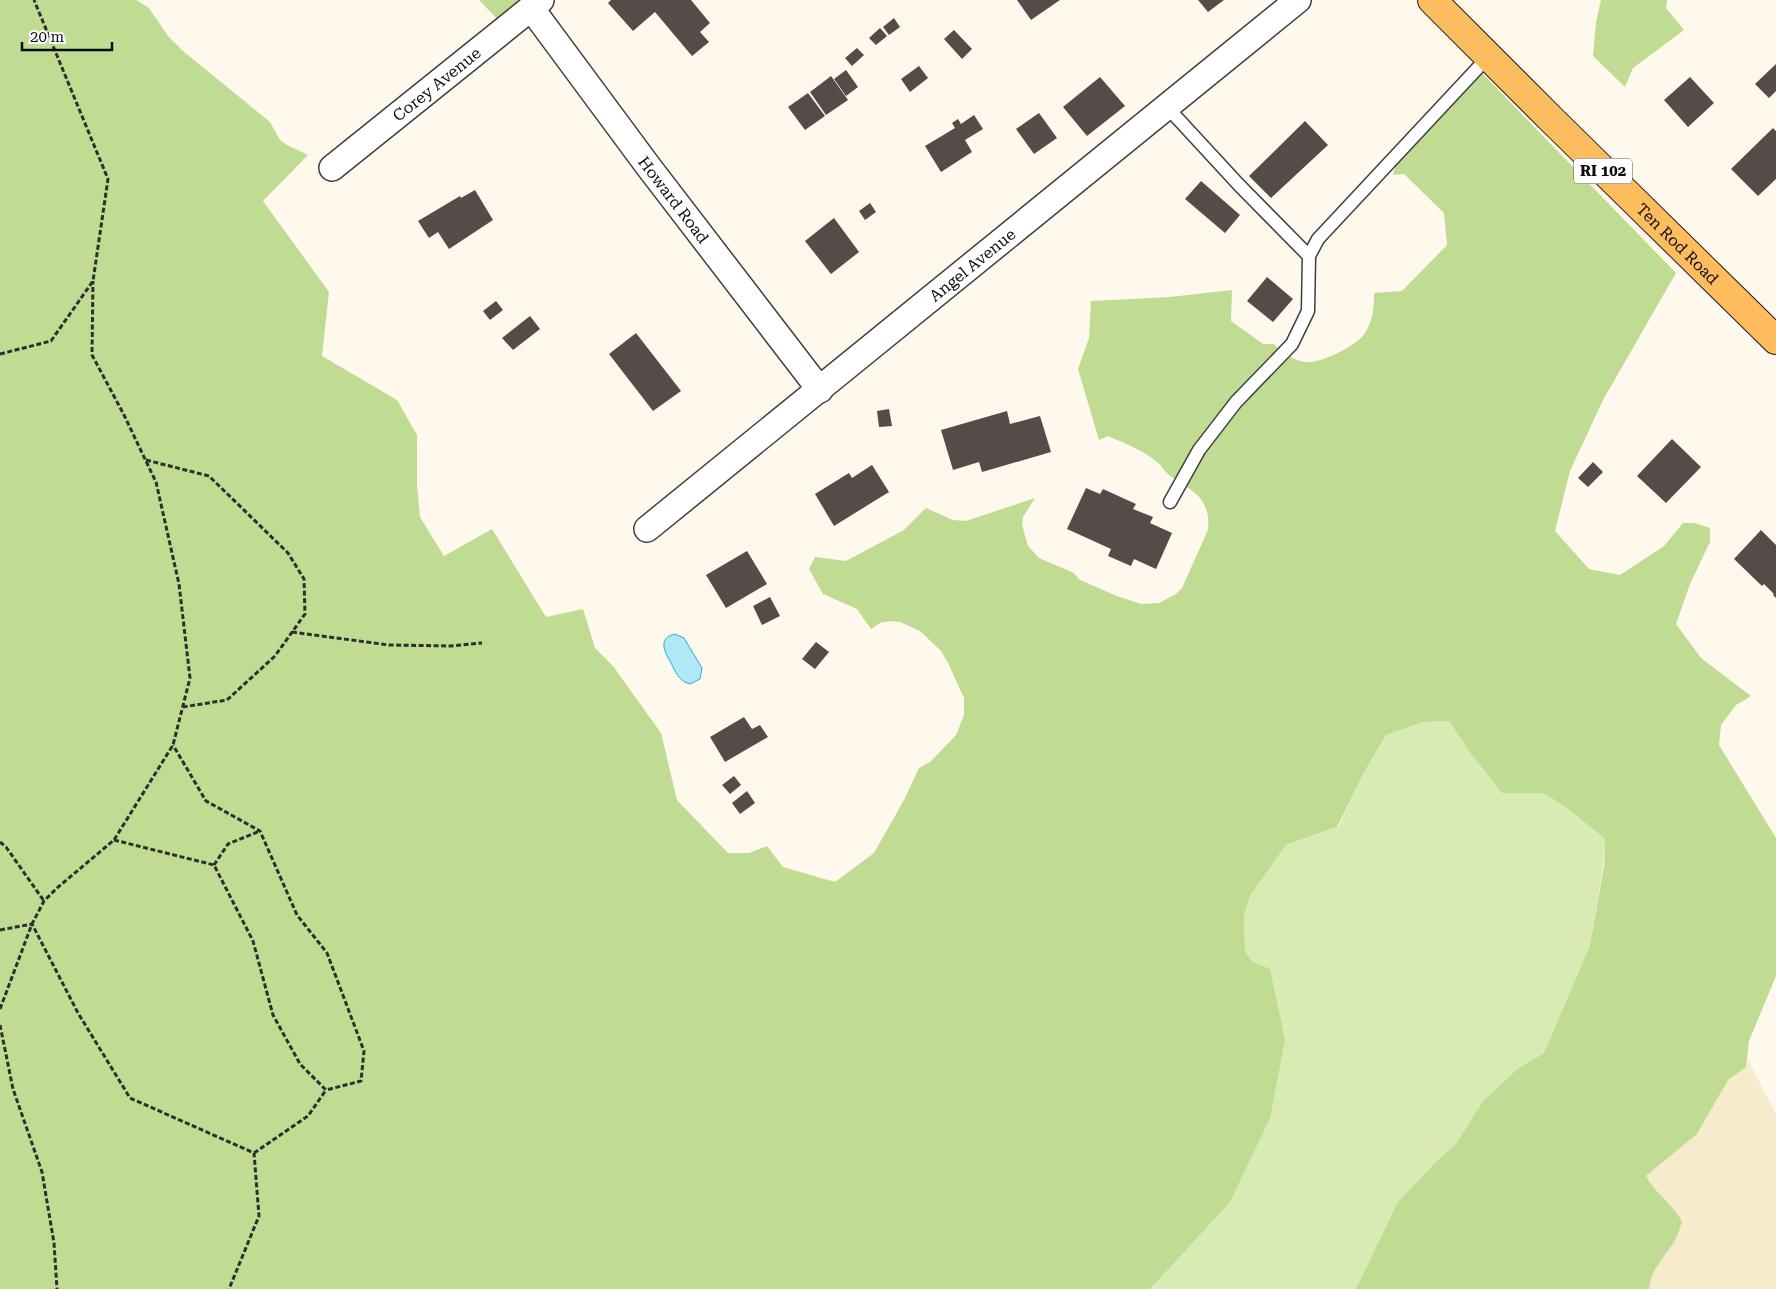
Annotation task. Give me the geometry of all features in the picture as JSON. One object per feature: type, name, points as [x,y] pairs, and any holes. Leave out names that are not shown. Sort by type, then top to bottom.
[{"type":"main road","name":"Ten Rod Road","points":[[1432,0],[1776,340]]},
{"type":"street","name":"Angel Avenue","points":[[647,529],[1298,0]]},
{"type":"street","name":"Corey Avenue","points":[[332,168],[536,4]]},
{"type":"street","name":"Howard Road","points":[[536,4],[648,166],[820,390]]},
{"type":"lane","points":[[1170,502],[1199,450],[1236,402],[1292,344],[1308,311],[1309,256],[1318,239],[1488,57]]},
{"type":"lane","points":[[1167,106],[1239,185],[1309,256]]},
{"type":"path","points":[[0,1009],[32,924],[44,902],[56,888],[114,840],[173,745],[190,678],[179,584],[156,482],[123,413],[92,355],[94,281],[108,178],[34,0]]},
{"type":"path","points":[[0,354],[51,341],[94,281]]},
{"type":"path","points":[[146,460],[209,476],[288,553],[304,579],[305,614],[275,656],[227,700],[183,707]]},
{"type":"path","points":[[292,632],[389,645],[451,646],[482,643]]},
{"type":"path","points":[[173,745],[206,801],[260,831],[297,915],[327,953],[364,1051],[361,1081],[326,1090],[308,1116],[254,1152]]},
{"type":"path","points":[[214,865],[228,844],[260,831]]},
{"type":"path","points":[[114,840],[214,865],[253,941],[273,1015],[300,1064],[326,1090]]},
{"type":"path","points":[[0,842],[6,847],[44,902]]},
{"type":"path","points":[[32,924],[78,1013],[130,1098],[254,1152]]},
{"type":"path","points":[[0,930],[32,924]]},
{"type":"path","points":[[0,1025],[13,1089],[42,1172],[54,1243],[57,1289]]},
{"type":"path","points":[[229,1289],[259,1216],[254,1152]]},
{"type":"shaded area","points":[[1747,1058],[1776,1114],[1776,1289],[1649,1289],[1649,1283],[1657,1266],[1674,1241],[1679,1214],[1650,1185],[1646,1176],[1697,1134],[1728,1079],[1746,1067]]},
{"type":"green space","points":[[0,0],[136,0],[149,8],[168,36],[183,51],[270,122],[280,140],[308,155],[263,201],[329,292],[322,356],[397,400],[417,435],[417,485],[420,517],[444,556],[492,529],[546,617],[583,609],[595,648],[613,666],[661,733],[677,800],[728,853],[749,853],[767,846],[783,867],[835,882],[874,853],[904,800],[919,768],[930,762],[956,735],[964,715],[964,698],[941,651],[920,631],[900,622],[891,621],[880,623],[871,629],[857,609],[823,594],[809,569],[815,557],[846,561],[904,530],[926,508],[953,520],[966,521],[1035,498],[1023,517],[1022,525],[1028,546],[1039,558],[1074,573],[1080,580],[1141,604],[1159,603],[1176,594],[1182,588],[1208,530],[1206,509],[1203,502],[1192,490],[1169,475],[1151,457],[1108,436],[1099,440],[1078,369],[1089,338],[1091,301],[1170,297],[1232,290],[1231,321],[1263,344],[1274,344],[1290,357],[1306,362],[1324,359],[1340,352],[1361,338],[1368,328],[1373,314],[1374,293],[1402,291],[1447,245],[1444,213],[1404,174],[1393,175],[1400,149],[1477,68],[1676,273],[1603,400],[1570,471],[1555,531],[1589,569],[1620,575],[1664,546],[1683,523],[1695,523],[1710,528],[1710,542],[1690,584],[1676,624],[1701,658],[1751,696],[1736,705],[1721,725],[1719,745],[1776,838],[1776,976],[1749,1041],[1746,1067],[1728,1080],[1697,1134],[1646,1176],[1682,1222],[1675,1240],[1652,1276],[1649,1289],[1356,1289],[1398,1202],[1456,1144],[1483,1101],[1517,1069],[1544,1053],[1590,945],[1604,866],[1604,838],[1564,806],[1543,793],[1502,793],[1471,754],[1449,721],[1423,722],[1386,735],[1366,769],[1337,827],[1286,845],[1250,896],[1244,916],[1245,952],[1253,962],[1270,969],[1285,1040],[1270,1118],[1230,1202],[1150,1289],[0,1289]]},
{"type":"green space","points":[[479,0],[537,0],[503,25]]},
{"type":"green space","points":[[1601,0],[1667,0],[1666,8],[1684,30],[1633,68],[1625,87],[1593,56],[1596,22]]},
{"type":"green space","points":[[1449,721],[1471,754],[1502,793],[1543,793],[1564,806],[1604,838],[1605,848],[1602,874],[1590,945],[1544,1053],[1517,1069],[1483,1101],[1456,1145],[1440,1158],[1356,1289],[1150,1289],[1169,1267],[1253,962],[1245,952],[1244,916],[1250,896],[1286,845],[1338,827],[1366,769],[1386,735],[1423,722]]},
{"type":"water","points":[[675,634],[684,638],[702,668],[700,679],[690,684],[678,676],[664,649],[666,638]]},
{"type":"building","points":[[611,0],[691,0],[710,23],[700,32],[709,42],[692,56],[655,12],[633,31],[608,3]]},
{"type":"building","points":[[1017,0],[1060,0],[1031,20]]},
{"type":"building","points":[[1198,0],[1224,0],[1208,12]]},
{"type":"building","points":[[894,18],[900,27],[889,35],[883,27]]},
{"type":"building","points":[[880,28],[887,36],[876,45],[869,38]]},
{"type":"building","points":[[954,30],[972,49],[962,59],[944,39]]},
{"type":"building","points":[[857,48],[864,55],[852,66],[845,58]]},
{"type":"building","points":[[1776,64],[1776,91],[1769,98],[1755,84]]},
{"type":"building","points":[[919,66],[928,78],[910,92],[901,79]]},
{"type":"building","points":[[846,70],[858,87],[846,96],[834,79]]},
{"type":"building","points":[[831,76],[848,100],[826,115],[810,92]]},
{"type":"building","points":[[1100,77],[1125,106],[1087,136],[1063,107]]},
{"type":"building","points":[[1690,77],[1714,103],[1688,127],[1664,100]]},
{"type":"building","points":[[808,93],[825,116],[805,130],[788,107]]},
{"type":"building","points":[[1039,113],[1057,138],[1034,154],[1016,129]]},
{"type":"building","points":[[974,115],[983,129],[965,140],[972,152],[941,172],[925,146],[955,128],[952,123],[958,119],[961,124]]},
{"type":"building","points":[[1305,121],[1328,145],[1271,198],[1249,176]]},
{"type":"building","points":[[1773,128],[1776,131],[1776,179],[1758,196],[1731,169]]},
{"type":"building","points":[[1201,181],[1240,215],[1225,233],[1185,199]]},
{"type":"building","points":[[475,190],[493,220],[449,249],[438,232],[429,238],[418,221],[460,196],[461,198]]},
{"type":"building","points":[[870,203],[876,212],[865,220],[859,211]]},
{"type":"building","points":[[834,218],[859,252],[831,274],[805,241]]},
{"type":"building","points":[[1267,277],[1293,299],[1273,322],[1247,301]]},
{"type":"building","points":[[496,301],[503,310],[490,320],[483,311]]},
{"type":"building","points":[[530,316],[540,329],[513,350],[502,338]]},
{"type":"building","points":[[636,333],[681,391],[653,411],[609,354]]},
{"type":"building","points":[[889,409],[892,426],[879,427],[877,411]]},
{"type":"building","points":[[1007,411],[1010,424],[1040,416],[1051,452],[982,472],[979,462],[953,470],[941,430]]},
{"type":"building","points":[[1672,439],[1701,467],[1666,503],[1637,476]]},
{"type":"building","points":[[1593,462],[1603,472],[1588,487],[1578,478]]},
{"type":"building","points":[[872,465],[889,492],[834,526],[815,494],[849,473],[852,478]]},
{"type":"building","points":[[1086,488],[1100,494],[1103,489],[1136,504],[1133,509],[1153,517],[1150,523],[1172,533],[1156,569],[1134,559],[1131,566],[1108,556],[1111,549],[1067,529]]},
{"type":"building","points":[[1761,530],[1776,545],[1776,598],[1764,584],[1762,586],[1734,559]]},
{"type":"building","points":[[747,551],[767,584],[726,608],[706,575]]},
{"type":"building","points":[[770,597],[780,616],[762,625],[753,606]]},
{"type":"building","points":[[816,642],[829,652],[815,669],[802,659]]},
{"type":"building","points":[[744,717],[752,729],[760,725],[768,737],[725,762],[710,737]]},
{"type":"building","points":[[734,776],[741,785],[730,794],[722,785]]},
{"type":"building","points":[[747,791],[755,803],[740,814],[732,803]]}]
